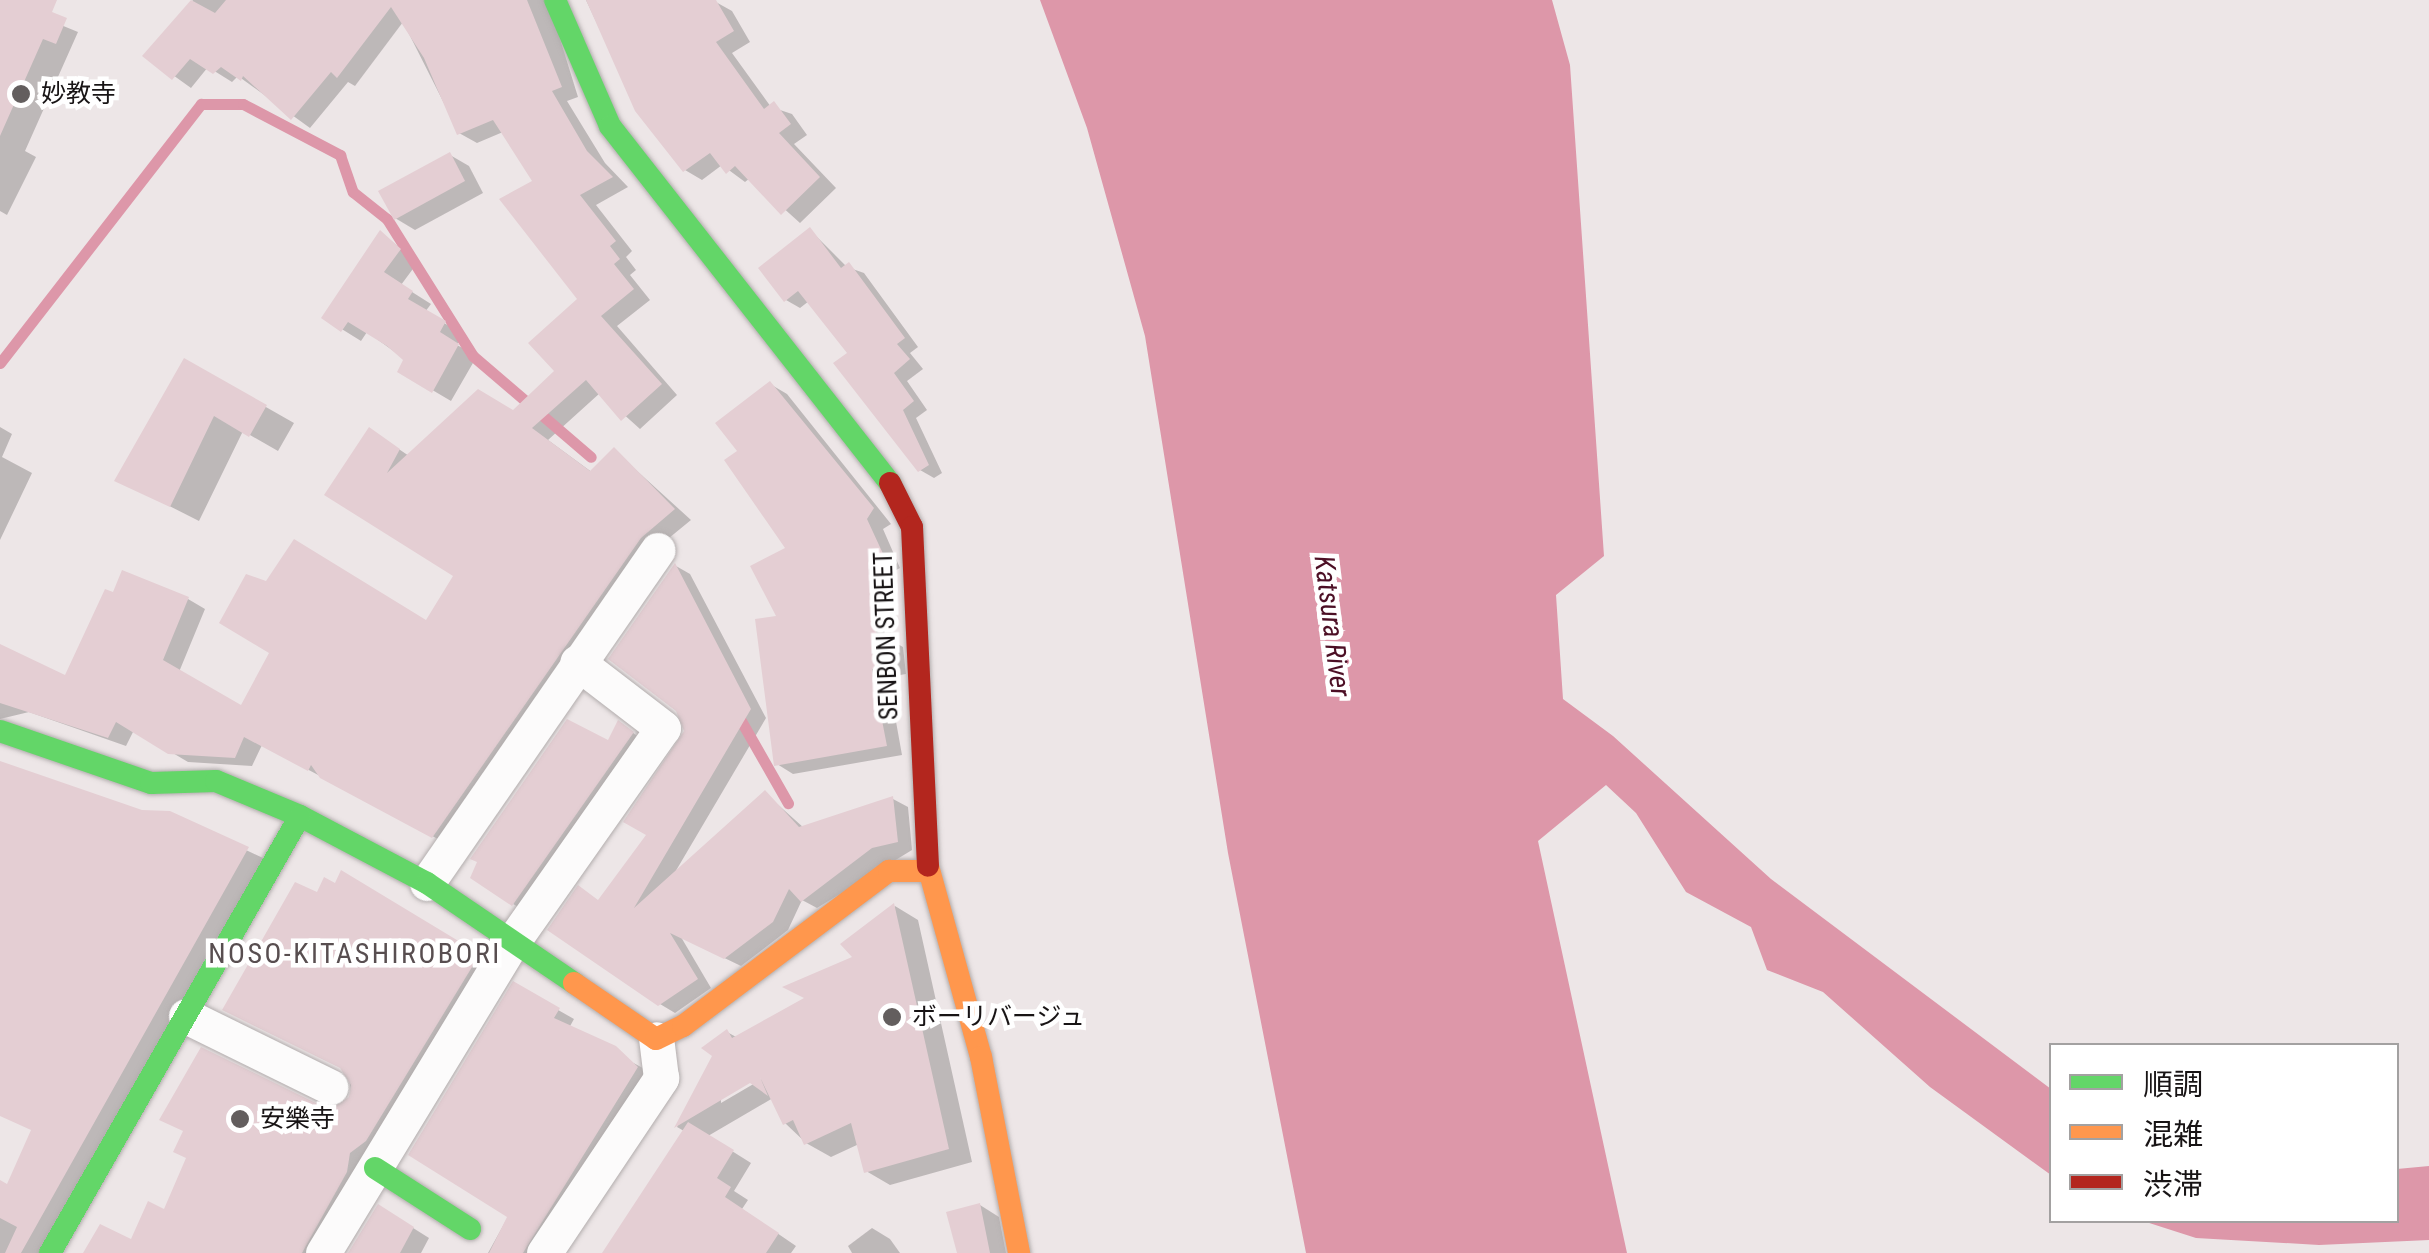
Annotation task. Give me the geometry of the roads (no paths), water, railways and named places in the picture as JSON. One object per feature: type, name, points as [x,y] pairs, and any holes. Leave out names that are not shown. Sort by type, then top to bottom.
[{"type":"street","name":"SENBON STREET","points":[[556,0],[610,126],[640,170],[899,494],[912,528],[928,872],[981,1057],[1019,1253]]},
{"type":"street","points":[[426,883],[658,550]]},
{"type":"street","points":[[322,1253],[511,944],[663,728],[577,662]]},
{"type":"street","points":[[0,731],[135,780],[216,781],[300,816],[426,883],[656,1039],[662,1078],[544,1253]]},
{"type":"street","points":[[50,1253],[300,816]]},
{"type":"street","points":[[656,1039],[683,1026],[889,871],[928,872]]},
{"type":"street","points":[[186,1016],[330,1087]]},
{"type":"street","points":[[374,1168],[470,1228]]},
{"type":"water","name":"Katsura River","points":[[1040,0],[1552,0],[1570,65],[1604,556],[1556,595],[1563,699],[1613,736],[1771,879],[2049,1088],[2049,1174],[1930,1087],[1823,992],[1767,970],[1751,927],[1686,892],[1636,813],[1606,785],[1538,841],[1627,1253],[1306,1253],[1228,853],[1145,336],[1087,128]]},
{"type":"water","points":[[2429,1166],[2429,1240],[2319,1245],[2196,1238],[2149,1223],[2399,1223],[2399,1169]]},
{"type":"waterway","points":[[0,363],[201,104],[243,104],[340,155],[353,192],[387,219],[473,356],[591,457]]},
{"type":"waterway","points":[[736,712],[788,803]]},
{"type":"place","name":"妙教寺","points":[[21,94]]},
{"type":"place","name":"ボーリバージュ","points":[[892,1017]]},
{"type":"place","name":"安樂寺","points":[[240,1119]]},
{"type":"district","name":"NOSO-KITASHIROBORI","points":[[355,954]]}]
